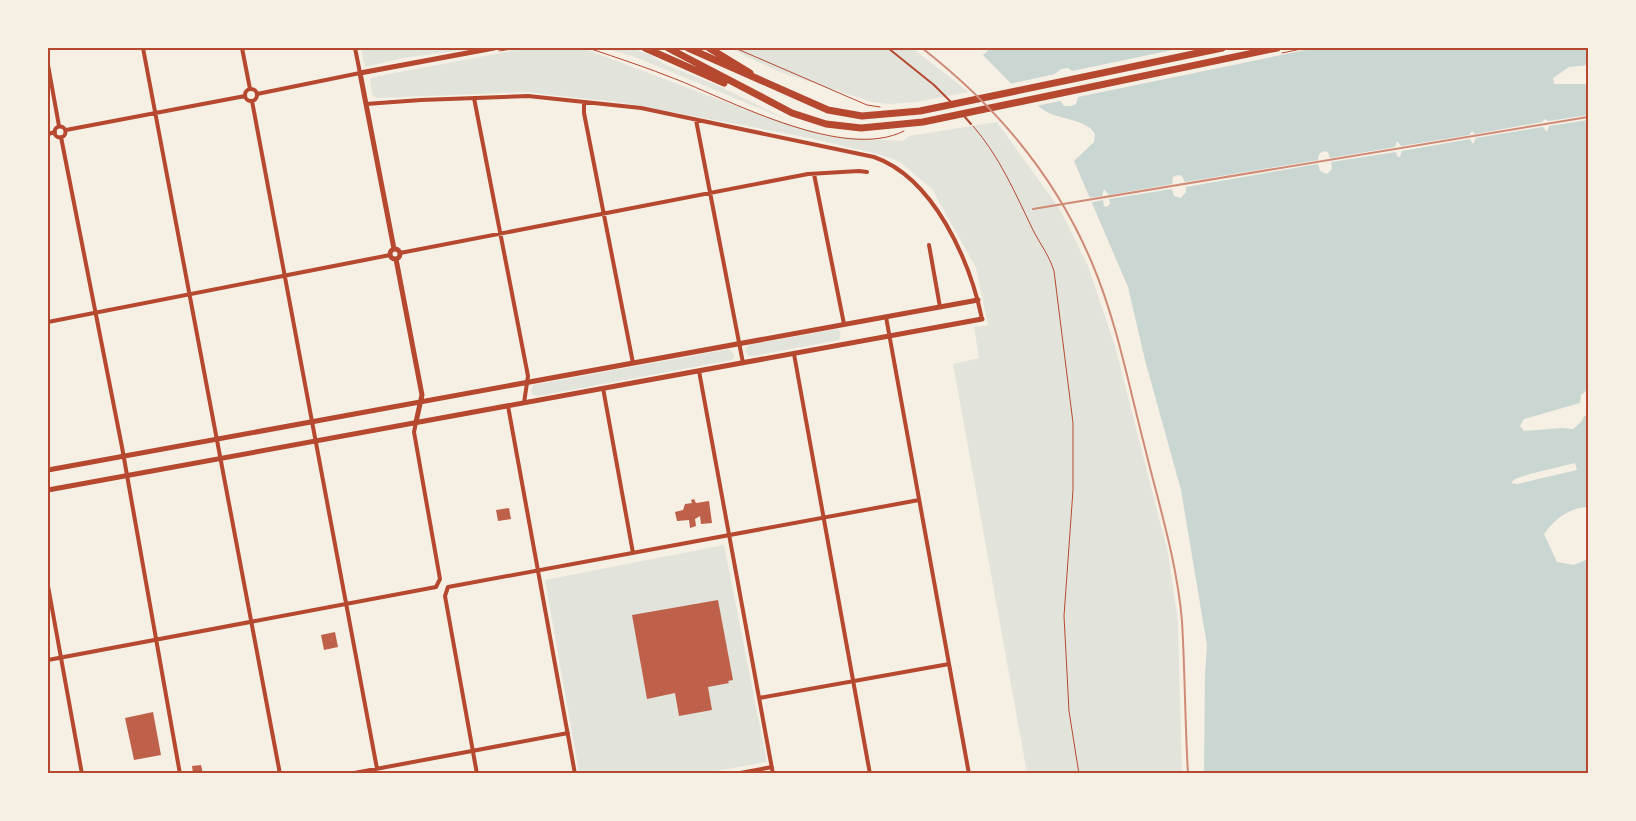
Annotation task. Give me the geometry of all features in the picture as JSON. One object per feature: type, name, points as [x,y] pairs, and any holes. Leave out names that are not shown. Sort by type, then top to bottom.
[{"type":"highway","points":[[645,48],[810,119],[835,125],[861,128],[906,127],[1277,48]]},
{"type":"highway","points":[[668,48],[770,103]]},
{"type":"highway","points":[[688,48],[776,89],[828,110],[862,116],[904,114],[1222,48]]},
{"type":"highway","points":[[709,48],[776,89]]},
{"type":"street","points":[[143,48],[222,458],[280,774]]},
{"type":"street","points":[[242,48],[250,89],[257,94]]},
{"type":"street","points":[[48,322],[390,255],[394,249],[355,48]]},
{"type":"street","points":[[252,101],[257,94],[360,73],[492,50]]},
{"type":"street","points":[[48,64],[59,126],[55,132],[48,134]]},
{"type":"street","points":[[245,96],[246,92],[250,89]]},
{"type":"street","points":[[59,126],[66,130],[245,96],[252,101],[314,422],[377,771]]},
{"type":"street","points":[[48,490],[982,319],[978,300],[958,247],[937,211],[913,181],[896,166],[874,157],[641,108],[528,96],[366,104]]},
{"type":"street","points":[[474,98],[528,374],[524,403]]},
{"type":"street","points":[[584,102],[633,363]]},
{"type":"street","points":[[696,120],[743,363]]},
{"type":"street","points":[[62,137],[66,134],[66,130]]},
{"type":"street","points":[[55,132],[62,137],[124,456],[180,774]]},
{"type":"street","points":[[394,249],[400,253],[814,174],[867,172]]},
{"type":"street","points":[[814,174],[844,324]]},
{"type":"street","points":[[929,245],[940,307]]},
{"type":"street","points":[[48,660],[347,606],[432,589],[439,584],[439,571],[414,432],[422,396],[396,259],[400,253]]},
{"type":"street","points":[[390,255],[396,259]]},
{"type":"street","points":[[48,470],[978,300]]},
{"type":"street","points":[[886,317],[969,774]]},
{"type":"street","points":[[794,354],[870,774]]},
{"type":"street","points":[[699,371],[773,774]]},
{"type":"street","points":[[603,388],[633,553]]},
{"type":"street","points":[[508,406],[575,774]]},
{"type":"street","points":[[477,774],[445,596],[446,588],[919,500]]},
{"type":"street","points":[[48,586],[82,774]]},
{"type":"street","points":[[759,698],[950,664]]},
{"type":"street","points":[[349,774],[377,771],[568,733]]},
{"type":"street","points":[[736,774],[772,767]]},
{"type":"lane","points":[[888,48],[934,85],[971,124]]},
{"type":"path","points":[[492,50],[518,48]]},
{"type":"path","points":[[588,48],[659,73],[802,130],[833,136],[866,139],[889,138],[898,134],[906,127]]},
{"type":"path","points":[[735,48],[867,104],[881,107]]},
{"type":"path","points":[[971,124],[1001,163],[1034,232],[1050,258],[1054,271],[1073,423],[1074,490],[1064,616],[1069,711],[1079,774]]},
{"type":"shaded area","points":[[361,48],[479,48],[403,58],[365,67]]},
{"type":"shaded area","points":[[527,48],[582,48],[747,110],[826,136],[903,141],[909,136],[997,122],[1061,211],[1088,266],[1115,346],[1168,553],[1178,622],[1182,773],[1027,773],[953,364],[979,358],[974,327],[988,325],[976,268],[932,189],[900,162],[881,155],[810,138],[624,103],[526,92],[376,98],[372,94],[370,79],[373,77]]},
{"type":"shaded area","points":[[604,48],[631,48],[650,55],[664,64],[721,87],[790,121],[635,57]]},
{"type":"shaded area","points":[[729,48],[912,48],[969,92],[916,102],[890,104],[872,102],[777,71]]},
{"type":"shaded area","points":[[991,48],[1588,48],[1588,65],[1569,67],[1553,78],[1554,84],[1588,84],[1588,389],[1581,395],[1580,403],[1562,416],[1557,423],[1572,425],[1583,414],[1588,418],[1588,458],[1586,462],[1588,465],[1588,507],[1563,515],[1544,534],[1557,562],[1574,565],[1588,559],[1588,773],[1204,773],[1207,645],[1181,490],[1145,360],[1128,287],[1074,161],[1094,142],[1095,134],[1086,126],[1047,112],[1030,100],[983,55]]},
{"type":"shaded area","points":[[837,329],[841,332],[839,340],[753,356],[749,356],[745,351],[748,345]]},
{"type":"shaded area","points":[[729,349],[735,355],[732,360],[538,396],[533,395],[531,391],[533,385]]},
{"type":"shaded area","points":[[724,545],[767,762],[705,773],[579,773],[545,580]]},
{"type":"pier","points":[[1182,48],[1315,48],[1078,97],[1076,104],[1071,106],[1064,106],[1060,101],[1036,106],[1009,84],[1055,74],[1061,69],[1068,68],[1072,71]]},
{"type":"pier","points":[[1588,115],[1588,120],[1549,126],[1547,132],[1543,127],[1476,138],[1473,144],[1470,139],[1402,151],[1400,157],[1397,156],[1396,152],[1331,162],[1332,169],[1327,174],[1320,171],[1318,164],[1186,187],[1186,192],[1181,198],[1174,196],[1172,189],[1109,199],[1110,204],[1107,207],[1104,206],[1103,200],[1089,203],[1087,198],[1102,196],[1104,189],[1109,195],[1172,184],[1173,177],[1178,175],[1182,176],[1185,182],[1318,160],[1319,154],[1324,151],[1328,152],[1330,158],[1395,147],[1397,141],[1401,146],[1469,135],[1472,131],[1475,134],[1542,122],[1545,119],[1548,121]]},
{"type":"pier","points":[[1580,403],[1583,404],[1581,409],[1559,420],[1573,423],[1582,413],[1586,413],[1581,422],[1573,429],[1524,431],[1520,426],[1524,419]]},
{"type":"pier","points":[[1575,463],[1577,470],[1517,484],[1511,483],[1515,479],[1530,474]]},
{"type":"building","points":[[694,499],[696,503],[709,501],[712,523],[701,524],[700,516],[695,519],[696,526],[690,528],[689,520],[677,521],[675,512],[683,510],[685,504],[692,503],[691,500]]},
{"type":"building","points":[[509,508],[511,519],[498,521],[496,510]]},
{"type":"building","points":[[718,600],[733,680],[728,681],[729,683],[708,687],[712,710],[679,716],[675,693],[647,699],[632,615]]},
{"type":"building","points":[[335,632],[338,647],[324,650],[321,635]]},
{"type":"building","points":[[153,712],[161,755],[134,760],[125,718]]},
{"type":"building","points":[[201,765],[203,774],[193,774],[192,766]]},
{"type":"railway","points":[[922,48],[949,70],[998,118],[1042,172],[1061,201],[1077,231],[1101,285],[1122,355],[1167,534],[1180,599],[1188,774]]},
{"type":"railway","points":[[1033,209],[1588,117]]}]
